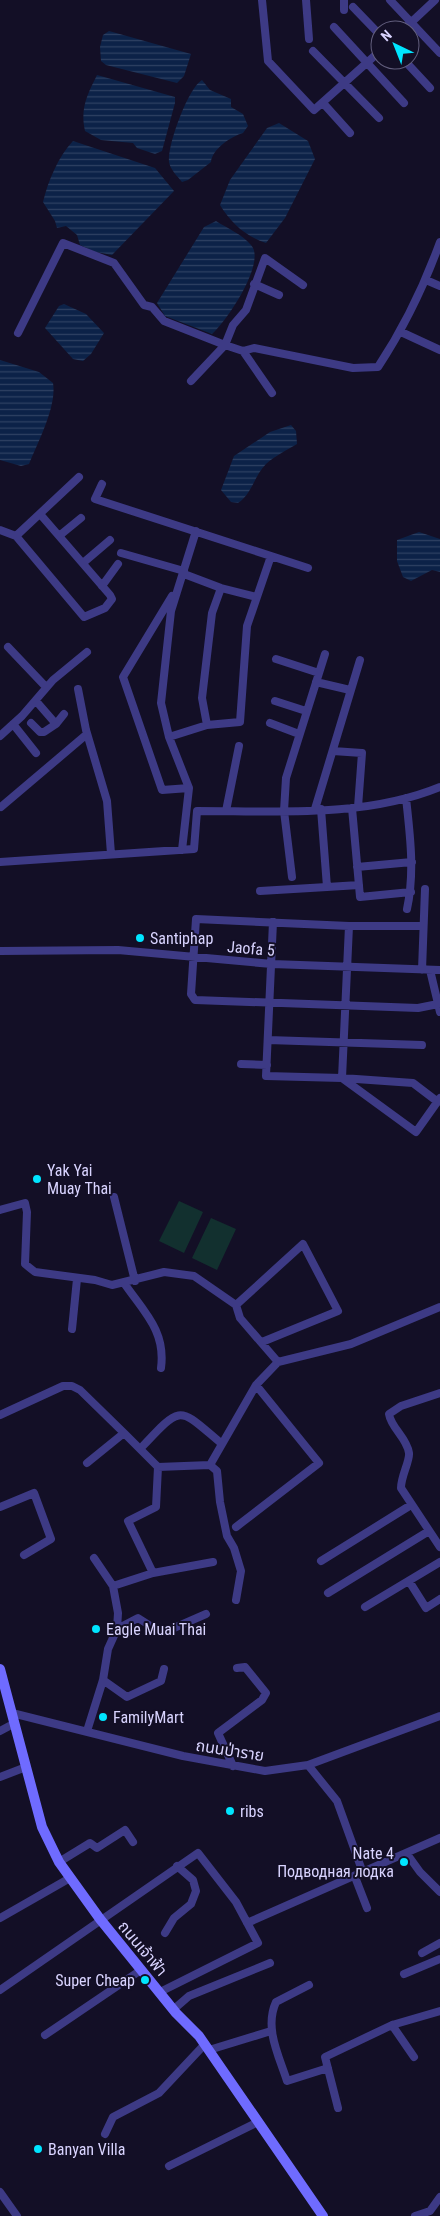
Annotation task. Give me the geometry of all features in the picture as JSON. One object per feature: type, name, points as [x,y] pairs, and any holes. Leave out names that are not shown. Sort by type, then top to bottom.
[{"type":"main road","name":"ถนนเจ้าฟ้า","points":[[0,1669],[42,1827],[59,1862],[100,1919],[207,2047],[323,2216]]},
{"type":"street","points":[[262,0],[268,61],[314,110],[370,60]]},
{"type":"street","points":[[306,0],[310,39]]},
{"type":"street","points":[[344,0],[344,10]]},
{"type":"street","points":[[390,0],[408,20]]},
{"type":"street","points":[[414,20],[435,0]]},
{"type":"street","points":[[353,7],[370,25]]},
{"type":"street","points":[[334,27],[404,103]]},
{"type":"street","points":[[420,32],[440,53]]},
{"type":"street","points":[[313,51],[378,118]]},
{"type":"street","points":[[413,70],[430,88]]},
{"type":"street","points":[[323,103],[350,132]]},
{"type":"street","points":[[18,333],[63,243],[114,262],[144,305],[152,307],[164,321],[243,351],[254,348],[353,368],[378,367],[402,332],[426,280],[440,242]]},
{"type":"street","points":[[191,380],[225,345],[233,325],[246,310],[254,284],[266,258],[303,285]]},
{"type":"street","points":[[426,280],[440,286]]},
{"type":"street","points":[[254,284],[279,296]]},
{"type":"street","points":[[402,332],[440,350]]},
{"type":"street","points":[[243,351],[272,393]]},
{"type":"street","points":[[16,536],[79,477]]},
{"type":"street","points":[[102,484],[95,498],[308,568]]},
{"type":"street","points":[[0,530],[16,536],[84,617],[109,605],[112,600],[110,595],[40,514]]},
{"type":"street","points":[[59,536],[82,518]]},
{"type":"street","points":[[182,850],[189,788],[169,737],[161,703],[171,611],[196,531]]},
{"type":"street","points":[[83,563],[110,540]]},
{"type":"street","points":[[122,553],[184,573],[220,588],[256,597]]},
{"type":"street","points":[[169,737],[207,725],[240,722],[247,626],[271,556]]},
{"type":"street","points":[[102,586],[118,564]]},
{"type":"street","points":[[179,586],[123,677],[162,790],[189,788]]},
{"type":"street","points":[[207,725],[202,698],[212,613],[220,588]]},
{"type":"street","points":[[8,647],[46,687]]},
{"type":"street","points":[[0,736],[36,701],[46,687],[87,652]]},
{"type":"street","points":[[292,877],[284,810],[286,778],[325,654]]},
{"type":"street","points":[[276,659],[318,673]]},
{"type":"street","points":[[327,887],[318,809],[360,660]]},
{"type":"street","points":[[316,682],[350,690]]},
{"type":"street","points":[[78,689],[87,734],[107,801],[111,854]]},
{"type":"street","points":[[36,701],[56,724]]},
{"type":"street","points":[[275,701],[306,711]]},
{"type":"street","points":[[32,724],[40,732],[44,732],[56,724],[64,714]]},
{"type":"street","points":[[270,723],[299,734]]},
{"type":"street","points":[[13,724],[36,753]]},
{"type":"street","points":[[1,807],[87,734]]},
{"type":"street","points":[[226,811],[239,746]]},
{"type":"street","points":[[333,751],[362,753],[355,807],[360,896],[411,892]]},
{"type":"street","points":[[0,862],[194,849],[196,810],[284,810],[355,807],[406,798],[440,787]]},
{"type":"street","points":[[406,798],[412,862],[411,892],[407,909]]},
{"type":"street","points":[[357,867],[412,862]]},
{"type":"street","points":[[260,892],[359,885]]},
{"type":"street","points":[[423,926],[349,926],[196,919],[191,994],[195,1000],[439,1008],[426,970],[423,926],[425,889]]},
{"type":"street","points":[[273,922],[266,1076],[342,1078],[413,1083],[439,1100],[416,1132],[342,1078]]},
{"type":"street","points":[[342,1078],[349,926]]},
{"type":"street","name":"Jaofa 5","points":[[0,951],[118,950],[272,964],[440,970]]},
{"type":"street","points":[[268,1040],[422,1045]]},
{"type":"street","points":[[241,1064],[267,1064]]},
{"type":"street","points":[[114,1197],[134,1280]]},
{"type":"street","points":[[0,1210],[25,1203],[27,1212],[25,1264],[35,1272],[96,1280],[112,1285],[164,1272],[194,1276],[236,1305],[240,1318],[278,1362]]},
{"type":"street","points":[[236,1305],[303,1244],[338,1311],[262,1342]]},
{"type":"street","points":[[72,1329],[77,1279]]},
{"type":"street","points":[[124,1283],[158,1332],[162,1343],[161,1368]]},
{"type":"street","points":[[210,1465],[256,1385],[278,1362],[351,1344],[440,1307]]},
{"type":"street","points":[[236,1527],[319,1463],[256,1385]]},
{"type":"street","points":[[0,1415],[62,1386],[72,1386],[80,1390],[141,1448],[158,1467],[156,1507],[128,1521],[153,1573]]},
{"type":"street","points":[[439,1542],[411,1505],[401,1488],[402,1476],[409,1452],[389,1414],[401,1406],[440,1393]]},
{"type":"street","points":[[141,1448],[165,1422],[175,1416],[184,1415],[204,1427],[222,1444]]},
{"type":"street","points":[[87,1463],[124,1433]]},
{"type":"street","points":[[158,1467],[187,1468],[210,1465],[217,1471],[220,1502],[227,1536],[234,1548],[241,1572],[236,1600]]},
{"type":"street","points":[[0,1507],[34,1494],[51,1539],[24,1555]]},
{"type":"street","points":[[321,1561],[411,1505]]},
{"type":"street","points":[[328,1593],[429,1530]]},
{"type":"street","points":[[87,1731],[103,1680],[108,1648],[117,1628],[118,1613],[113,1586],[94,1558]]},
{"type":"street","points":[[113,1586],[153,1573],[213,1562]]},
{"type":"street","points":[[365,1607],[440,1562]]},
{"type":"street","points":[[409,1581],[426,1608],[440,1598]]},
{"type":"street","points":[[117,1628],[138,1618],[155,1630],[167,1631],[206,1614]]},
{"type":"street","points":[[233,1766],[218,1733],[262,1700],[266,1693],[245,1667],[237,1668]]},
{"type":"street","points":[[103,1680],[127,1697],[160,1681],[164,1668]]},
{"type":"street","name":"ถนนป่าราย","points":[[13,1718],[87,1731],[183,1756],[265,1771],[308,1765],[440,1716]]},
{"type":"street","points":[[0,1731],[13,1718]]},
{"type":"street","points":[[308,1765],[337,1801],[364,1873]]},
{"type":"street","points":[[0,1778],[26,1767]]},
{"type":"street","points":[[59,1862],[90,1843],[97,1848],[125,1830],[133,1842]]},
{"type":"street","points":[[248,1923],[440,1838]]},
{"type":"street","points":[[0,1990],[198,1853],[236,1902],[258,1944],[160,1992]]},
{"type":"street","points":[[407,1854],[420,1872],[440,1892]]},
{"type":"street","points":[[165,1933],[174,1918],[190,1904],[196,1891],[193,1880],[177,1866]]},
{"type":"street","points":[[355,1877],[367,1908]]},
{"type":"street","points":[[0,1918],[70,1878]]},
{"type":"street","points":[[422,1953],[440,1943]]},
{"type":"street","points":[[404,1974],[440,1959]]},
{"type":"street","points":[[174,2009],[189,1996],[270,1963]]},
{"type":"street","points":[[45,2034],[141,1970]]},
{"type":"street","points":[[309,1985],[276,2002],[272,2012],[271,2031],[287,2081],[328,2068]]},
{"type":"street","points":[[338,2108],[324,2057],[392,2025],[440,2011]]},
{"type":"street","points":[[392,2025],[414,2057]]},
{"type":"street","points":[[106,2134],[113,2117],[159,2093],[207,2047],[271,2031]]},
{"type":"street","points":[[169,2166],[258,2122]]},
{"type":"street","points":[[0,2192],[17,2216]]},
{"type":"street","points":[[415,2216],[430,2211],[440,2197]]},
{"type":"green space","points":[[179,1201],[203,1212],[184,1253],[159,1241]]},
{"type":"green space","points":[[211,1218],[236,1229],[217,1270],[192,1258]]},
{"type":"water","points":[[109,31],[191,54],[184,76],[177,83],[106,65],[101,61],[100,47],[103,35]]},
{"type":"water","points":[[97,75],[175,97],[162,151],[155,154],[137,148],[133,143],[101,140],[85,131],[83,116],[85,102]]},
{"type":"water","points":[[202,80],[210,90],[231,99],[231,107],[243,114],[248,126],[243,133],[228,140],[219,148],[212,157],[211,162],[188,180],[182,182],[170,165],[169,154],[185,105],[196,85]]},
{"type":"water","points":[[279,123],[308,141],[315,159],[285,218],[266,243],[252,237],[239,228],[220,205],[230,180],[267,128]]},
{"type":"water","points":[[73,141],[155,168],[174,191],[112,255],[96,252],[80,245],[77,235],[66,226],[57,228],[55,221],[43,202],[54,170]]},
{"type":"water","points":[[216,221],[244,238],[251,245],[254,253],[254,264],[235,305],[212,334],[165,316],[157,303],[204,227]]},
{"type":"water","points":[[64,304],[86,314],[104,333],[91,354],[83,361],[73,359],[45,328],[59,306]]},
{"type":"water","points":[[0,360],[39,372],[53,383],[52,402],[46,424],[29,464],[21,466],[0,460]]},
{"type":"water","points":[[291,425],[296,431],[297,444],[266,464],[243,499],[238,503],[231,502],[221,490],[234,456],[270,432]]},
{"type":"water","points":[[419,532],[440,539],[440,572],[432,570],[411,581],[403,577],[397,561],[397,540]]},
{"type":"place","name":"Santiphap","points":[[140,938]]},
{"type":"place","name":"Yak Yai Muay Thai","points":[[37,1179]]},
{"type":"place","name":"Eagle Muai Thai","points":[[96,1629]]},
{"type":"place","name":"FamilyMart","points":[[103,1717]]},
{"type":"place","name":"ribs","points":[[230,1811]]},
{"type":"place","name":"Nate 4 Подводная лодка","points":[[404,1862]]},
{"type":"place","name":"Super Cheap","points":[[145,1980]]},
{"type":"place","name":"Banyan Villa","points":[[38,2149]]}]
